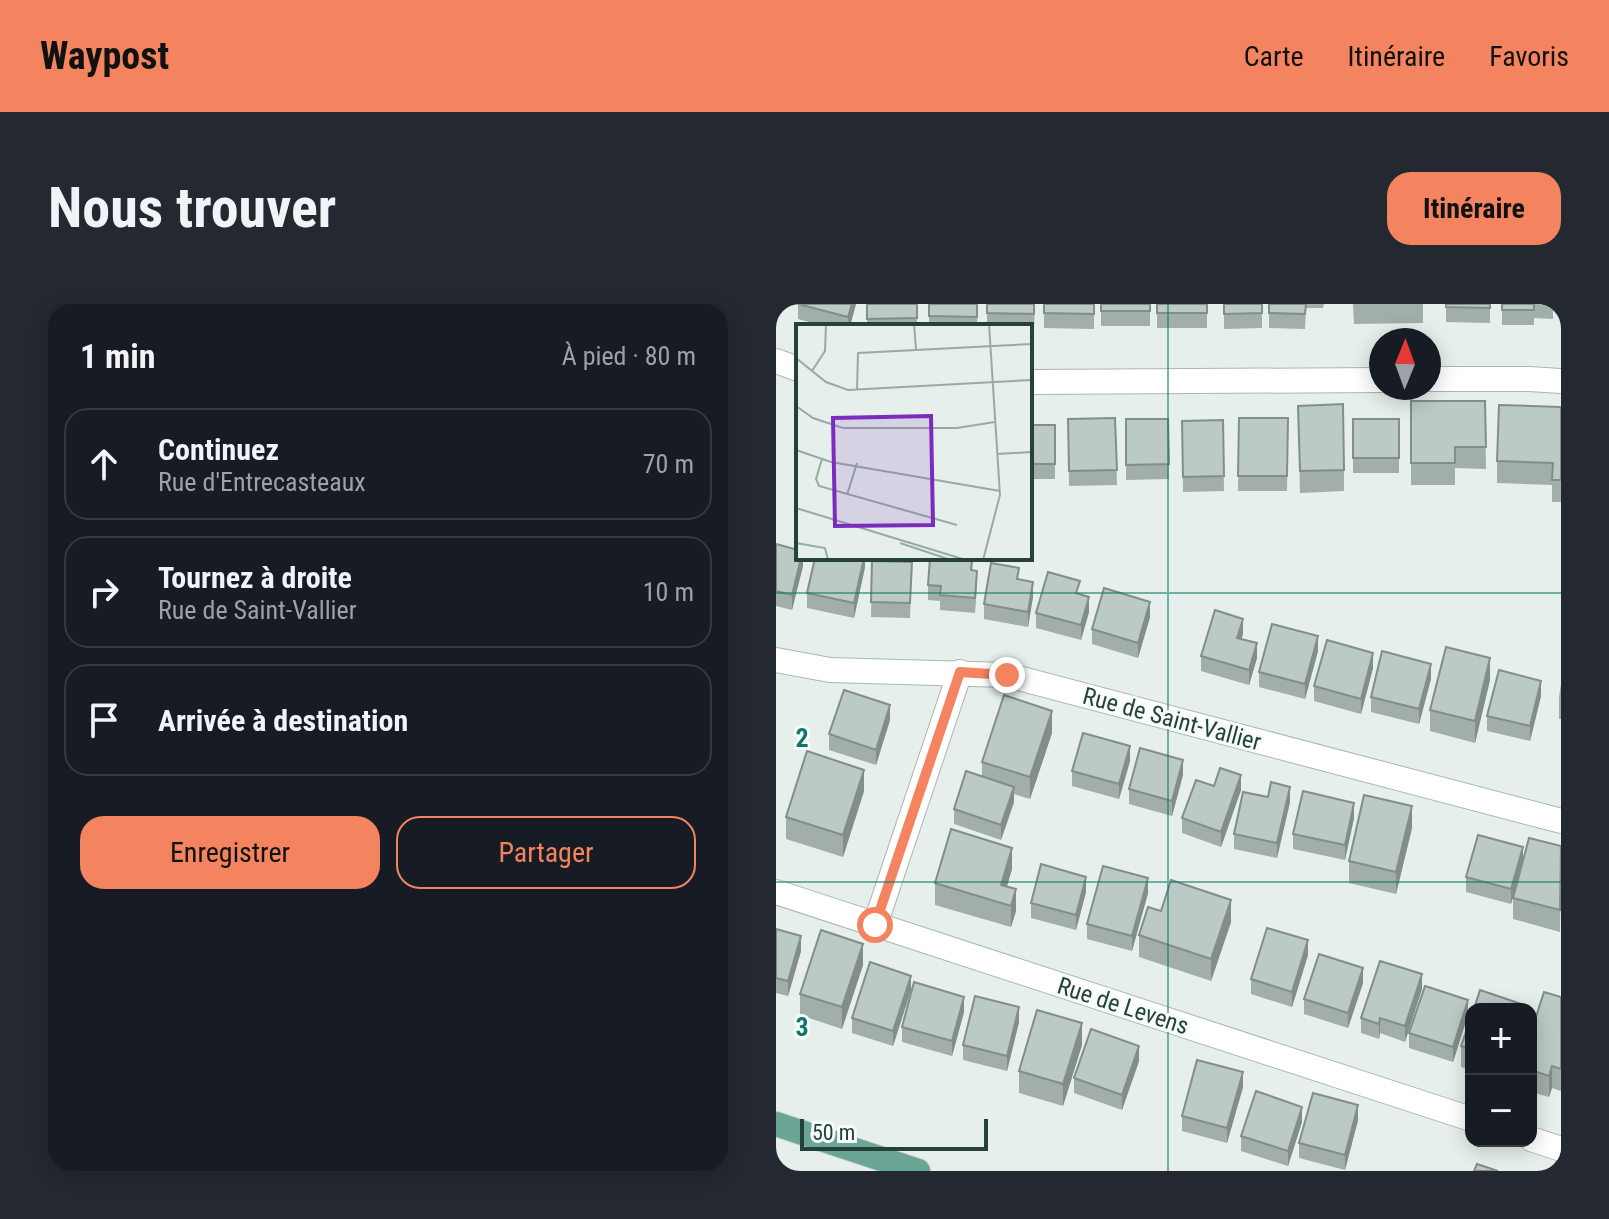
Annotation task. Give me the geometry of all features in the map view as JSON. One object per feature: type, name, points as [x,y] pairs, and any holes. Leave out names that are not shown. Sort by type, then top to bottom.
[{"type":"main road","points":[[776,1124],[918,1171]]},
{"type":"street","points":[[776,361],[796,368]]},
{"type":"street","points":[[1441,379],[1561,381]]},
{"type":"street","points":[[1032,382],[1369,380]]},
{"type":"street","name":"Rue de Saint-Vallier","points":[[776,660],[830,670],[1007,675],[1561,821]]},
{"type":"street","points":[[875,925],[960,672]]},
{"type":"street","name":"Rue de Levens","points":[[776,892],[1465,1117]]},
{"type":"street","points":[[1537,1141],[1561,1149]]},
{"type":"building","points":[[798,304],[852,304],[848,317]]},
{"type":"building","points":[[867,304],[917,304],[917,318],[867,319]]},
{"type":"building","points":[[929,304],[977,304],[977,317],[929,316]]},
{"type":"building","points":[[987,304],[1034,304],[1034,314],[987,313]]},
{"type":"building","points":[[1044,304],[1094,304],[1094,314],[1044,313]]},
{"type":"building","points":[[1101,304],[1150,304],[1150,311],[1101,311]]},
{"type":"building","points":[[1157,304],[1207,304],[1207,313],[1157,313]]},
{"type":"building","points":[[1224,304],[1262,304],[1262,313],[1224,314]]},
{"type":"building","points":[[1269,304],[1306,304],[1305,314],[1269,313]]},
{"type":"building","points":[[1446,304],[1490,304],[1490,308],[1446,307]]},
{"type":"building","points":[[1502,304],[1534,304],[1534,310],[1502,310]]},
{"type":"building","points":[[1411,401],[1485,401],[1486,447],[1455,447],[1455,463],[1411,463]]},
{"type":"building","points":[[1343,404],[1344,470],[1300,471],[1298,406]]},
{"type":"building","points":[[1499,405],[1561,407],[1561,480],[1552,480],[1553,463],[1497,461]]},
{"type":"building","points":[[1115,418],[1117,470],[1069,471],[1068,419]]},
{"type":"building","points":[[1239,418],[1288,418],[1287,476],[1238,476]]},
{"type":"building","points":[[1126,419],[1168,419],[1169,464],[1126,465]]},
{"type":"building","points":[[1353,419],[1399,419],[1399,458],[1353,458]]},
{"type":"building","points":[[1223,420],[1224,476],[1183,477],[1182,421]]},
{"type":"building","points":[[1032,425],[1055,425],[1055,464],[1032,464]]},
{"type":"building","points":[[776,544],[796,549],[796,560],[801,560],[792,595],[776,591]]},
{"type":"building","points":[[815,560],[864,560],[854,603],[807,593]]},
{"type":"building","points":[[930,560],[972,560],[971,570],[977,571],[975,598],[940,595],[941,586],[928,585]]},
{"type":"building","points":[[872,561],[912,562],[910,603],[871,602]]},
{"type":"building","points":[[991,563],[1019,568],[1017,579],[1033,582],[1028,612],[984,604]]},
{"type":"building","points":[[1048,572],[1080,581],[1076,593],[1089,597],[1081,625],[1036,613]]},
{"type":"building","points":[[1104,588],[1150,602],[1138,643],[1092,629]]},
{"type":"building","points":[[1215,610],[1243,619],[1237,638],[1257,643],[1249,670],[1201,656]]},
{"type":"building","points":[[1272,624],[1318,636],[1305,684],[1259,672]]},
{"type":"building","points":[[1327,640],[1373,653],[1361,699],[1314,686]]},
{"type":"building","points":[[1446,647],[1490,658],[1475,721],[1430,710]]},
{"type":"building","points":[[1382,651],[1431,664],[1419,709],[1371,697]]},
{"type":"building","points":[[1499,670],[1541,681],[1530,726],[1487,716]]},
{"type":"building","points":[[844,690],[890,705],[876,750],[829,734]]},
{"type":"building","points":[[1004,695],[1052,711],[1030,777],[982,762]]},
{"type":"building","points":[[1083,733],[1130,746],[1119,784],[1072,771]]},
{"type":"building","points":[[1140,748],[1183,760],[1172,801],[1129,789]]},
{"type":"building","points":[[807,751],[864,770],[843,835],[786,817]]},
{"type":"building","points":[[1220,768],[1241,775],[1221,832],[1182,818],[1196,780],[1214,786]]},
{"type":"building","points":[[966,771],[1014,787],[1001,825],[954,809]]},
{"type":"building","points":[[1271,782],[1290,787],[1277,843],[1234,834],[1243,792],[1268,797]]},
{"type":"building","points":[[1303,791],[1354,803],[1345,845],[1293,834]]},
{"type":"building","points":[[1364,795],[1412,806],[1396,872],[1349,861]]},
{"type":"building","points":[[951,829],[1012,848],[1001,885],[1016,889],[1011,906],[935,883]]},
{"type":"building","points":[[1478,835],[1523,847],[1511,889],[1466,877]]},
{"type":"building","points":[[1529,838],[1561,846],[1560,910],[1513,898]]},
{"type":"building","points":[[1041,864],[1086,877],[1076,915],[1031,903]]},
{"type":"building","points":[[1103,866],[1148,878],[1132,936],[1087,924]]},
{"type":"building","points":[[1171,880],[1231,900],[1211,959],[1139,935],[1148,907],[1161,911]]},
{"type":"building","points":[[1267,928],[1308,940],[1292,992],[1251,979]]},
{"type":"building","points":[[776,929],[801,936],[788,981],[776,978]]},
{"type":"building","points":[[821,930],[863,944],[842,1007],[800,994]]},
{"type":"building","points":[[1319,954],[1363,968],[1348,1013],[1304,999]]},
{"type":"building","points":[[1380,961],[1422,974],[1405,1026],[1380,1018],[1379,1024],[1361,1018]]},
{"type":"building","points":[[870,962],[911,976],[893,1031],[852,1018]]},
{"type":"building","points":[[914,982],[964,997],[952,1041],[902,1027]]},
{"type":"building","points":[[1425,986],[1468,1000],[1453,1047],[1409,1033]]},
{"type":"building","points":[[1480,990],[1518,1003],[1476,1003]]},
{"type":"building","points":[[1544,992],[1561,997],[1561,1069],[1552,1066],[1549,1076],[1537,1072],[1537,1014]]},
{"type":"building","points":[[975,996],[1019,1007],[1007,1056],[963,1045]]},
{"type":"building","points":[[1037,1010],[1082,1023],[1063,1084],[1019,1071]]},
{"type":"building","points":[[1091,1029],[1139,1046],[1122,1095],[1074,1078]]},
{"type":"building","points":[[1197,1060],[1243,1072],[1227,1128],[1182,1116]]},
{"type":"building","points":[[1256,1091],[1302,1107],[1288,1151],[1241,1136]]},
{"type":"building","points":[[1313,1093],[1358,1105],[1345,1155],[1299,1143]]},
{"type":"building","points":[[1477,1164],[1498,1171],[1474,1171]]},
{"type":"route","points":[[875,925],[960,672],[1007,675]]}]
